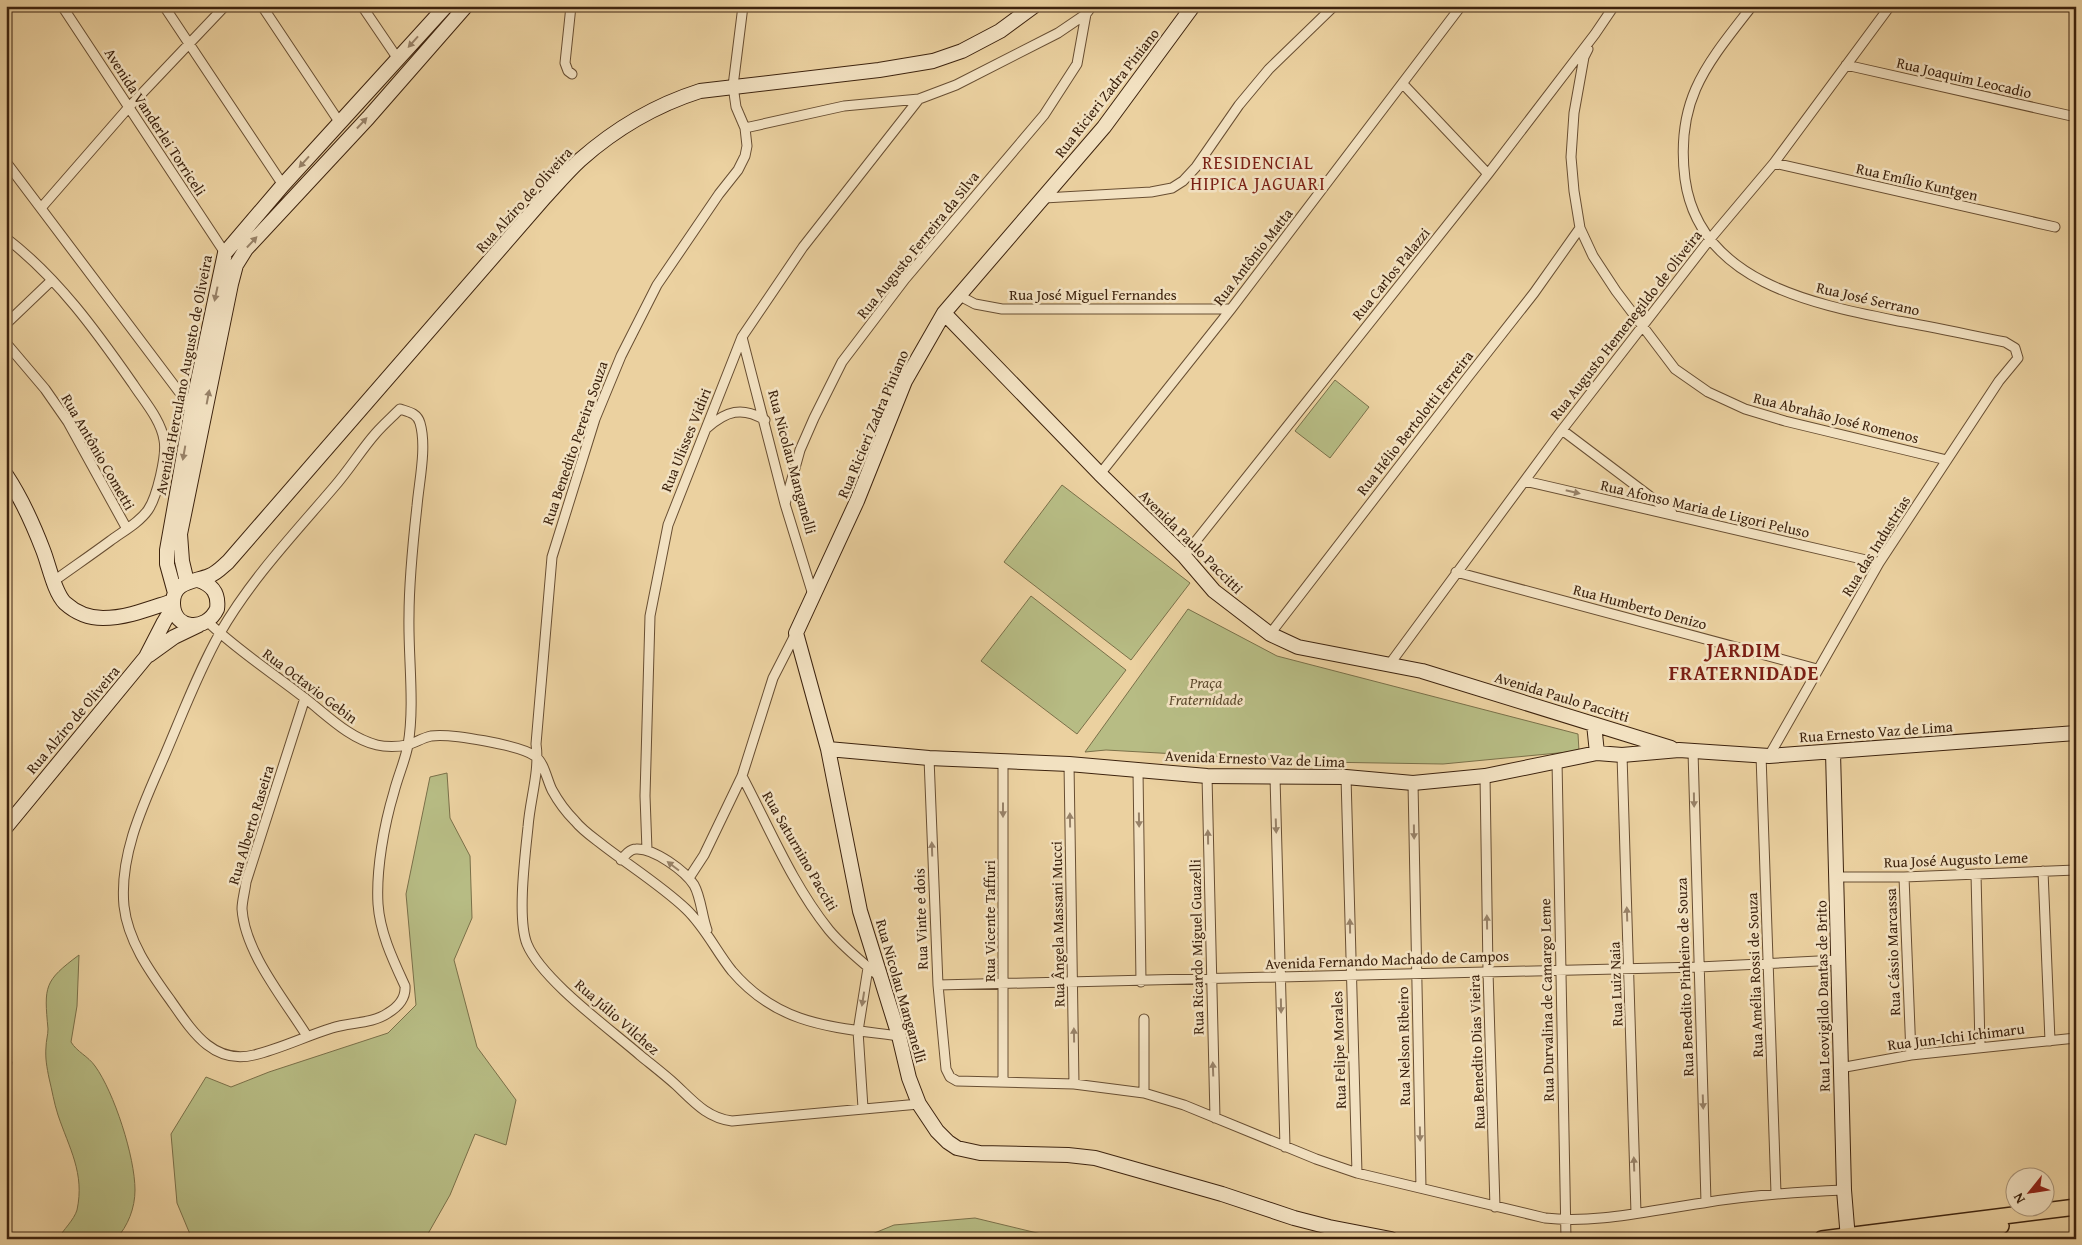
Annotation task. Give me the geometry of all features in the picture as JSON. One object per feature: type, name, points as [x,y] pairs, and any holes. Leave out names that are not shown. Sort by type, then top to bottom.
[{"type":"main road","points":[[1822,1239],[2076,1206]]},
{"type":"main road","points":[[1906,1239],[2076,1217]]},
{"type":"street","name":"Avenida Vanderlei Torriceli","points":[[62,6],[225,253]]},
{"type":"street","points":[[164,6],[284,185]]},
{"type":"street","points":[[40,208],[129,107],[225,6]]},
{"type":"street","points":[[262,6],[340,123]]},
{"type":"street","points":[[362,6],[398,59]]},
{"type":"street","name":"Avenida Herculano Augusto de Oliveira","points":[[174,601],[167,564],[167,550],[192,409],[225,253],[446,6]]},
{"type":"street","name":"Avenida Herculano Augusto de Oliveira","points":[[193,581],[182,561],[180,534],[230,284],[236,265],[246,249],[368,118],[466,6]]},
{"type":"street","points":[[571,6],[566,63],[572,74]]},
{"type":"street","name":"Rua Benedito Pereira Souza","points":[[524,927],[524,874],[538,758],[536,744],[552,557],[595,419],[621,356],[657,285],[719,194],[738,170],[745,156],[747,146],[745,128],[736,107],[733,86],[743,6]]},
{"type":"street","name":"Rua Alziro de Oliveira","points":[[6,827],[146,657],[180,586],[214,574],[228,562],[545,196],[580,160],[644,114],[679,98],[700,91],[733,86],[879,70],[933,61],[962,51],[1000,31],[1034,6]]},
{"type":"street","points":[[745,128],[844,106],[919,99],[974,76],[1058,33],[1086,14],[1092,6]]},
{"type":"street","name":"Rua Ricieri Zadra Piniano","points":[[689,878],[701,862],[742,776],[773,678],[857,501],[906,381],[944,313],[1104,127],[1193,6]]},
{"type":"street","points":[[1044,198],[1151,192],[1172,188],[1196,167],[1239,105],[1269,69],[1334,6]]},
{"type":"street","name":"Rua Antônio Matta","points":[[1100,474],[1231,308],[1461,6]]},
{"type":"street","name":"Rua Carlos Palazzi","points":[[1184,556],[1488,174],[1595,34],[1614,6]]},
{"type":"street","name":"Rua José Serrano","points":[[1752,6],[1711,58],[1691,94],[1684,126],[1682,153],[1687,193],[1694,215],[1710,239],[1738,268],[1782,291],[1829,307],[2005,342],[2016,348],[2018,358]]},
{"type":"street","name":"Rua Augusto Hemenegildo de Oliveira","points":[[1388,665],[1562,430],[1710,239],[1774,163],[1890,6]]},
{"type":"street","name":"Rua Augusto Ferreira da Silva","points":[[785,504],[800,450],[842,362],[905,279],[1044,115],[1065,85],[1076,64],[1086,14]]},
{"type":"street","name":"Rua Abrahão José Romenos","points":[[1595,34],[1584,58],[1574,113],[1571,157],[1580,228],[1593,256],[1642,328],[1675,368],[1708,392],[1744,409],[1785,421],[1947,460]]},
{"type":"street","name":"Rua Joaquim Leocadio","points":[[1846,66],[2076,117]]},
{"type":"street","points":[[1403,84],[1488,174]]},
{"type":"street","name":"Rua Ulisses Vidiri","points":[[647,850],[645,796],[650,616],[668,525],[742,337],[803,247],[919,99]]},
{"type":"street","points":[[6,162],[192,409]]},
{"type":"street","name":"Rua Emílio Kuntgen","points":[[1774,163],[2055,227]]},
{"type":"street","name":"Rua Hélio Bertolotti Ferreira","points":[[1270,634],[1462,384],[1534,294],[1580,228]]},
{"type":"street","points":[[6,238],[28,255],[52,280],[99,336],[152,412],[162,432],[164,454],[153,498],[148,510],[127,529],[54,581]]},
{"type":"street","points":[[225,253],[230,261],[236,265]]},
{"type":"street","points":[[6,324],[52,280]]},
{"type":"street","name":"Rua José Miguel Fernandes","points":[[958,295],[975,304],[1002,309],[1231,308]]},
{"type":"street","name":"Avenida Paulo Paccitti","points":[[944,313],[1100,474],[1184,556],[1214,592],[1270,634],[1298,648],[1422,671],[1678,750]]},
{"type":"street","name":"Rua Nicolau Manganelli","points":[[742,337],[765,420],[785,504],[813,596]]},
{"type":"street","name":"Rua Antônio Cometti","points":[[6,343],[46,389],[68,422],[127,529]]},
{"type":"street","name":"Rua das Industrias","points":[[1765,756],[1879,563],[1999,381],[2018,358]]},
{"type":"street","points":[[400,409],[413,413],[420,422],[421,466],[408,615],[410,686],[408,745],[393,794],[385,829],[378,904],[381,926],[405,986],[406,994],[400,1004],[386,1015],[370,1021],[336,1026],[255,1055],[240,1058],[221,1055],[204,1043],[149,971],[133,939],[124,906],[125,875],[135,822],[207,658],[220,633],[245,592],[342,478],[376,433],[400,409]]},
{"type":"street","points":[[705,429],[716,420],[741,411],[753,413],[765,420]]},
{"type":"street","points":[[1562,430],[1677,516]]},
{"type":"street","points":[[6,476],[17,491],[28,513],[64,602],[85,616],[101,618],[117,617],[174,601],[177,616],[183,622],[191,625],[203,624]]},
{"type":"street","name":"Rua Afonso Maria de Ligori Peluso","points":[[1525,482],[1879,563]]},
{"type":"street","name":"Rua Alziro de Oliveira","points":[[146,657],[174,637],[203,624],[217,609],[228,562]]},
{"type":"street","name":"Rua Humberto Denizo","points":[[1456,572],[1817,669]]},
{"type":"street","points":[[193,581],[212,587],[218,601]]},
{"type":"street","name":"Rua Octavio Gebin","points":[[203,624],[220,633],[341,728],[360,739],[378,746],[408,745],[417,740],[432,736],[446,736],[508,745],[524,750],[538,758]]},
{"type":"street","name":"Rua Nicolau Manganelli","points":[[796,633],[828,749],[860,911],[899,1036],[909,1078],[919,1104],[948,1142],[968,1151],[994,1154],[1068,1155],[1095,1158],[1294,1218],[1391,1239]]},
{"type":"street","name":"Rua Alberto Raseira","points":[[305,698],[246,882],[242,908],[247,935],[258,960],[307,1036]]},
{"type":"street","points":[[1594,724],[1597,753]]},
{"type":"street","name":"Rua Ernesto Vaz de Lima","points":[[1678,750],[1765,756],[2076,733]]},
{"type":"street","name":"Avenida Ernesto Vaz de Lima","points":[[828,749],[929,758],[1068,764],[1207,776],[1346,777],[1413,783],[1485,776],[1597,753],[1622,755],[1678,750]]},
{"type":"street","name":"Rua Benedito Pinheiro de Souza","points":[[1693,751],[1706,1202]]},
{"type":"street","name":"Rua Leovigildo Dantas de Brito","points":[[1833,752],[1840,1068],[1847,1237]]},
{"type":"street","name":"Rua Luiz Naia","points":[[1622,755],[1636,1213]]},
{"type":"street","name":"Rua Amélia Rossi de Souza","points":[[1765,756],[1776,1193]]},
{"type":"street","points":[[538,758],[552,790],[575,822],[686,910],[709,938],[732,971],[771,1005],[789,1015],[813,1024],[899,1036]]},
{"type":"street","name":"Rua Vinte e dois","points":[[929,758],[938,986],[946,1064],[950,1077],[957,1081],[969,1083],[1003,1081]]},
{"type":"street","name":"Rua Vicente Taffuri","points":[[1003,761],[1003,1081]]},
{"type":"street","name":"Rua Durvalina de Camargo Leme","points":[[1557,761],[1566,1239]]},
{"type":"street","name":"Rua Ângela Massani Mucci","points":[[1068,764],[1074,1084]]},
{"type":"street","points":[[1138,771],[1142,982]]},
{"type":"street","name":"Rua Saturnino Pacciti","points":[[742,776],[772,836],[811,903],[849,952],[882,979]]},
{"type":"street","name":"Rua Ricardo Miguel Guazelli","points":[[1207,776],[1215,1118]]},
{"type":"street","name":"Rua Benedito Dias Vieira","points":[[1485,776],[1488,971],[1495,1207]]},
{"type":"street","points":[[1275,777],[1284,1147]]},
{"type":"street","name":"Rua Felipe Morales","points":[[1346,777],[1357,1173]]},
{"type":"street","name":"Rua Nelson Ribeiro","points":[[1413,783],[1421,1188]]},
{"type":"street","points":[[621,860],[631,850],[647,850],[659,855],[689,878],[697,892],[701,914],[709,938]]},
{"type":"street","name":"Rua José Augusto Leme","points":[[1837,877],[1904,877],[2076,870]]},
{"type":"street","points":[[2043,871],[2050,1040]]},
{"type":"street","points":[[1976,874],[1980,1047]]},
{"type":"street","name":"Rua Cássio Marcassa","points":[[1904,877],[1911,1055]]},
{"type":"street","points":[[686,910],[701,914]]},
{"type":"street","name":"Rua Júlio Vilchez","points":[[524,927],[527,943],[534,956],[558,985],[710,1115],[732,1121],[863,1108]]},
{"type":"street","name":"Avenida Fernando Machado de Campos","points":[[938,986],[1769,965],[1838,960]]},
{"type":"street","points":[[868,968],[858,1031],[863,1108],[919,1104]]},
{"type":"street","points":[[1144,1019],[1144,1093]]},
{"type":"street","name":"Rua Jun-Ichi Ichimaru","points":[[1840,1068],[1911,1055],[2076,1038]]},
{"type":"street","points":[[1003,1081],[1074,1084],[1144,1093],[1184,1106],[1284,1147],[1357,1173],[1545,1218],[1565,1220],[1636,1213],[1776,1193],[1844,1190]]},
{"type":"green space","points":[[1335,380],[1369,407],[1330,458],[1295,431]]},
{"type":"green space","points":[[1062,485],[1190,583],[1131,660],[1004,562]]},
{"type":"green space","points":[[1031,596],[1126,670],[1077,734],[981,661]]},
{"type":"green space","name":"Praça Fraternidade","points":[[1188,609],[1277,656],[1578,734],[1579,751],[1443,764],[1318,762],[1106,750],[1085,752]]},
{"type":"green space","points":[[447,773],[450,818],[470,856],[472,918],[454,960],[477,1047],[516,1100],[506,1145],[475,1134],[450,1195],[425,1239],[192,1239],[177,1203],[171,1134],[206,1077],[231,1087],[269,1072],[388,1033],[416,1005],[406,894],[430,777]]},
{"type":"green space","points":[[79,955],[77,1006],[71,1042],[76,1049],[89,1059],[102,1077],[122,1125],[134,1176],[135,1197],[132,1210],[127,1223],[116,1239],[58,1239],[77,1210],[79,1184],[75,1161],[55,1106],[47,1067],[48,1029],[46,1003],[49,986],[53,979],[59,971]]},
{"type":"green space","points":[[6,1053],[12,1062],[6,1105]]},
{"type":"green space","points":[[975,1218],[1062,1239],[860,1239],[894,1225]]},
{"type":"district","name":"RESIDENCIAL HIPICA JAGUARI","points":[[1258,173]]},
{"type":"district","name":"JARDIM FRATERNIDADE","points":[[1744,662]]}]
